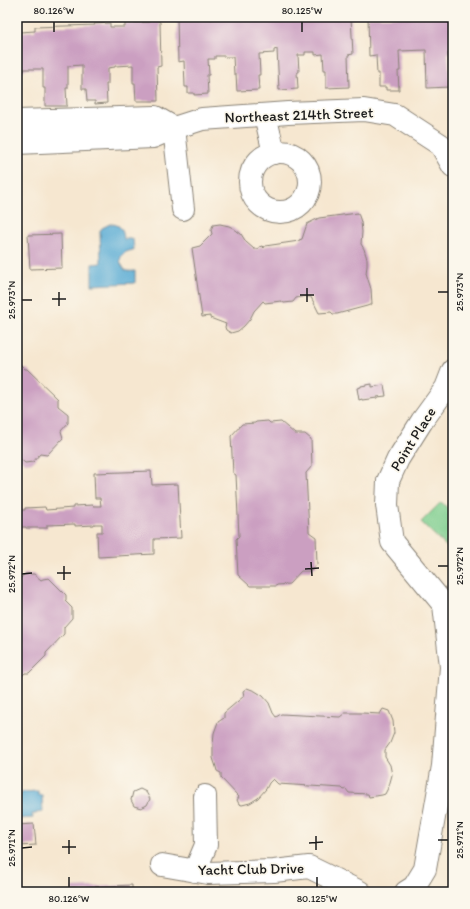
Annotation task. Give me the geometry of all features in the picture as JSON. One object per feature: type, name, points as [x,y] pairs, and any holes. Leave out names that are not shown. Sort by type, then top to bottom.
[{"type":"street","name":"Northeast 214th Street","points":[[17,143],[153,137],[174,128],[202,119],[364,110],[395,115],[447,139]]},
{"type":"street","points":[[265,115],[274,153]]},
{"type":"street","points":[[17,121],[155,117],[174,128],[183,209]]},
{"type":"street","points":[[447,139],[453,166]]},
{"type":"street","name":"Point Place","points":[[406,892],[414,887],[425,869],[444,766],[451,667],[444,605],[392,542],[387,505],[388,481],[398,459],[422,421],[446,388],[453,370]]},
{"type":"street","points":[[195,871],[206,845],[204,796]]},
{"type":"street","name":"Yacht Club Drive","points":[[162,865],[208,873],[274,871],[309,867],[360,892]]},
{"type":"green space","points":[[441,502],[453,513],[453,543],[448,548],[421,522]]},
{"type":"water","points":[[110,224],[117,225],[121,228],[124,239],[133,239],[134,250],[124,253],[120,260],[125,270],[135,271],[135,283],[92,285],[92,264],[101,263],[100,231],[102,228]]},
{"type":"water","points":[[38,791],[38,795],[42,795],[43,812],[32,814],[33,818],[17,819],[17,797],[21,795],[22,792]]},
{"type":"building","points":[[177,17],[210,17],[210,19],[226,18],[225,17],[351,17],[353,54],[348,55],[349,87],[326,88],[326,70],[324,70],[323,54],[315,55],[315,52],[305,52],[305,55],[298,55],[298,89],[279,90],[277,49],[274,50],[274,53],[259,54],[259,90],[237,91],[233,57],[215,56],[215,59],[208,59],[208,94],[194,95],[194,93],[188,93],[188,87],[185,87],[184,61],[178,62]]},
{"type":"building","points":[[368,17],[452,17],[453,52],[448,53],[450,87],[427,88],[426,50],[399,51],[399,90],[386,90],[386,87],[379,87],[379,74],[377,74],[376,55],[369,56]]},
{"type":"building","points":[[149,20],[156,20],[160,22],[161,66],[157,67],[158,101],[136,101],[135,83],[133,83],[133,65],[108,68],[108,84],[106,84],[107,103],[95,104],[95,101],[87,101],[86,89],[82,89],[82,65],[68,66],[68,88],[66,88],[67,106],[45,106],[43,69],[24,69],[24,71],[17,71],[17,29],[20,29],[20,32],[35,31],[35,27],[110,23],[110,27],[125,27],[125,23],[149,22]]},
{"type":"building","points":[[358,213],[362,232],[361,244],[367,259],[366,273],[371,289],[372,304],[333,314],[331,312],[319,313],[311,297],[307,296],[296,298],[293,302],[284,303],[281,301],[265,303],[263,301],[244,326],[238,331],[231,333],[226,330],[226,324],[210,318],[210,316],[202,317],[192,248],[200,246],[212,234],[211,230],[213,225],[220,224],[233,228],[241,234],[246,242],[254,249],[258,249],[262,246],[264,248],[265,246],[299,241],[302,239],[307,224],[319,218]]},
{"type":"building","points":[[61,234],[62,268],[30,269],[28,235]]},
{"type":"building","points":[[18,362],[58,399],[58,406],[68,414],[68,423],[61,431],[63,438],[47,455],[40,454],[33,462],[25,463],[17,456]]},
{"type":"building","points":[[372,384],[372,387],[384,385],[386,396],[359,400],[357,388]]},
{"type":"building","points":[[268,421],[270,423],[281,422],[295,434],[305,434],[311,439],[312,466],[306,473],[309,532],[316,537],[317,564],[311,571],[301,571],[289,584],[276,586],[250,586],[238,575],[236,539],[239,536],[236,475],[233,473],[231,436],[242,424]]},
{"type":"building","points":[[151,471],[152,485],[178,484],[181,538],[154,539],[154,554],[98,557],[97,532],[102,532],[102,524],[75,526],[75,524],[47,525],[47,528],[17,527],[17,510],[25,510],[25,508],[45,507],[46,510],[73,508],[73,506],[101,506],[100,498],[95,498],[94,473]]},
{"type":"building","points":[[25,574],[34,574],[41,580],[49,578],[66,595],[65,601],[72,608],[72,618],[64,627],[64,634],[46,653],[46,656],[29,673],[25,673],[17,681],[17,582]]},
{"type":"building","points":[[247,688],[263,696],[269,703],[276,717],[281,714],[340,717],[345,713],[380,714],[383,709],[389,711],[393,721],[394,733],[385,750],[385,757],[390,765],[392,775],[385,794],[369,797],[368,794],[349,793],[346,789],[344,790],[342,788],[278,784],[273,779],[258,798],[250,803],[242,805],[239,804],[237,800],[239,797],[221,778],[221,773],[217,771],[213,758],[213,745],[214,733],[218,722],[224,718],[224,713],[244,696],[243,691]]},
{"type":"building","points":[[140,789],[146,792],[150,799],[147,805],[141,808],[134,806],[131,800],[133,792]]},
{"type":"building","points":[[34,824],[36,845],[17,846],[17,825]]},
{"type":"building","points":[[132,885],[132,892],[73,892],[73,888]]}]
